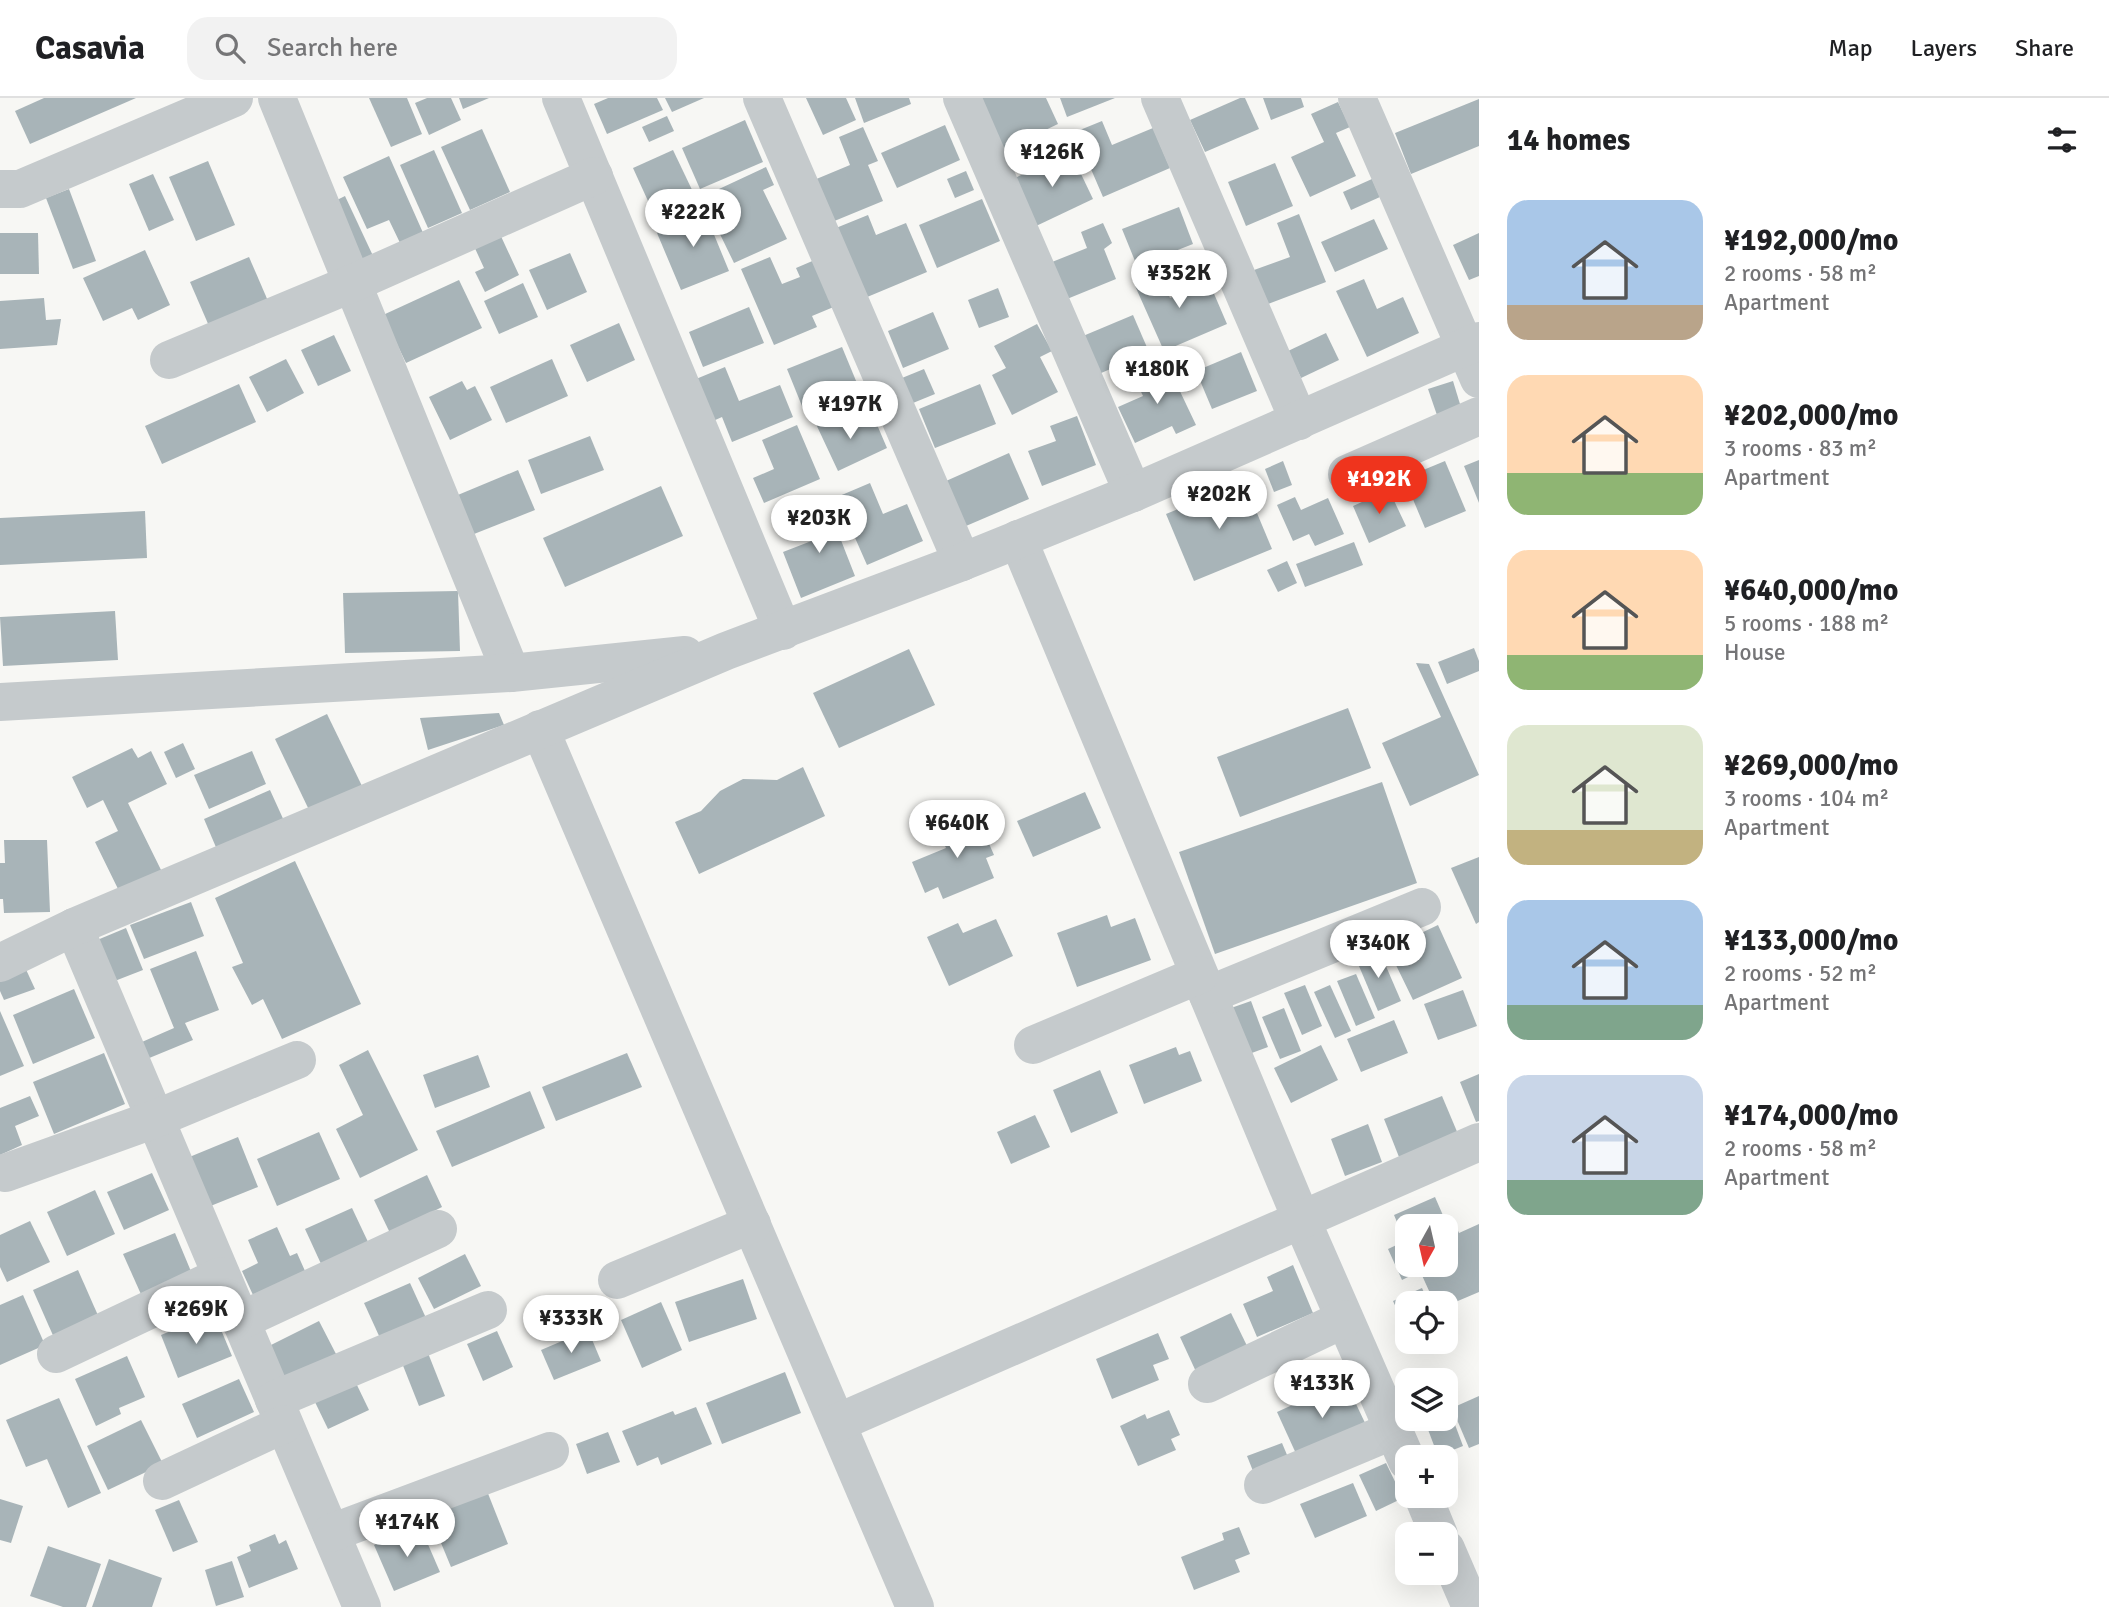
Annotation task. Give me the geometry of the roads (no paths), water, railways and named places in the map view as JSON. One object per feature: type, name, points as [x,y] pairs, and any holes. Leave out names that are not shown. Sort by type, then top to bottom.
[{"type":"street","points":[[0,189],[20,189],[234,98]]},
{"type":"street","points":[[277,98],[512,673]]},
{"type":"street","points":[[561,98],[783,631]]},
{"type":"street","points":[[762,98],[962,562]]},
{"type":"street","points":[[962,98],[1133,493]]},
{"type":"street","points":[[1160,98],[1299,421]]},
{"type":"street","points":[[0,963],[74,927],[726,651],[1018,540],[1299,421],[1474,356],[1357,98]]},
{"type":"street","points":[[169,359],[352,283],[594,176]]},
{"type":"street","points":[[1347,474],[1479,416]]},
{"type":"street","points":[[1018,540],[1301,1221],[1400,1445]]},
{"type":"street","points":[[0,702],[512,673],[726,651]]},
{"type":"street","points":[[540,729],[915,1607]]},
{"type":"street","points":[[1034,1045],[1422,906]]},
{"type":"street","points":[[74,927],[362,1607]]},
{"type":"street","points":[[5,1173],[155,1119],[297,1060]]},
{"type":"street","points":[[837,1423],[1479,1142]]},
{"type":"street","points":[[617,1280],[752,1224]]},
{"type":"street","points":[[240,1321],[438,1229]]},
{"type":"street","points":[[56,1354],[221,1276]]},
{"type":"street","points":[[162,1480],[279,1412],[488,1310]]},
{"type":"street","points":[[1207,1384],[1345,1319]]},
{"type":"street","points":[[1263,1485],[1395,1447]]},
{"type":"street","points":[[331,1533],[550,1451]]},
{"type":"street","points":[[1460,1561],[1471,1607]]}]
